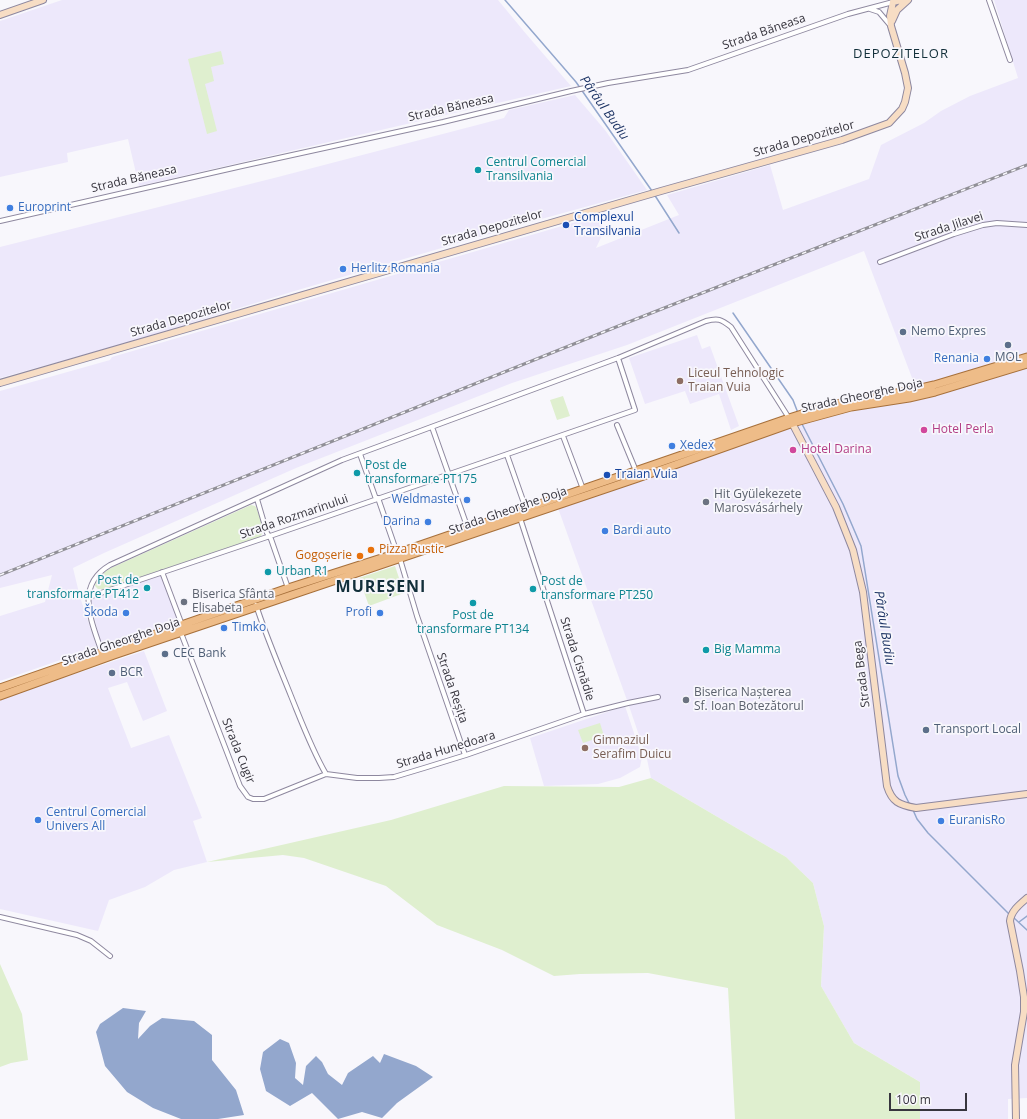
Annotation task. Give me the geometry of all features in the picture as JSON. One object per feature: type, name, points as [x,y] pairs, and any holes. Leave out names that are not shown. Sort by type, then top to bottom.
[{"type":"main road","name":"Strada Gheorghe Doja","points":[[256,604],[288,588],[520,518],[637,474],[850,401],[934,385],[1027,357]]},
{"type":"main road","name":"Strada Gheorghe Doja","points":[[804,416],[909,398],[935,392],[1027,364]]},
{"type":"main road","name":"Strada Gheorghe Doja","points":[[0,688],[398,556],[468,528],[583,489],[637,474]]},
{"type":"main road","name":"Strada Gheorghe Doja","points":[[0,696],[181,629]]},
{"type":"street","points":[[0,15],[43,0]]},
{"type":"street","name":"Strada Băneasa","points":[[0,221],[436,124],[589,87],[688,70],[848,14],[901,0]]},
{"type":"street","points":[[891,26],[897,10],[908,0]]},
{"type":"street","points":[[989,0],[1010,60]]},
{"type":"street","name":"Strada Depozitelor","points":[[0,383],[658,191],[842,140],[889,123],[902,109],[908,88],[891,26],[890,16],[892,2]]},
{"type":"street","name":"Strada Depozitelor","points":[[867,9],[879,12],[891,26]]},
{"type":"street","name":"Strada Jilavei","points":[[880,262],[954,234],[983,225],[997,223],[1027,225]]},
{"type":"street","points":[[102,653],[88,606],[93,581],[97,574],[110,565],[342,460],[618,358],[706,321],[715,319],[724,320],[731,327],[792,420]]},
{"type":"street","name":"Strada Rozmarinului","points":[[89,597],[563,436],[635,410],[618,358]]},
{"type":"street","name":"Strada Bega","points":[[792,420],[836,507],[854,550],[863,592],[886,786],[890,795],[897,803],[916,808],[1027,794]]},
{"type":"street","points":[[617,425],[637,474]]},
{"type":"street","points":[[432,427],[468,528]]},
{"type":"street","points":[[563,436],[583,489]]},
{"type":"street","name":"Strada Reșița","points":[[360,454],[398,556],[465,755]]},
{"type":"street","points":[[507,455],[526,509]]},
{"type":"street","points":[[257,499],[267,533],[270,536],[288,588]]},
{"type":"street","name":"Strada Cisnădie","points":[[520,518],[584,714]]},
{"type":"street","name":"Strada Cugir","points":[[162,572],[181,629],[240,786],[248,797],[253,799],[264,799],[326,774]]},
{"type":"street","points":[[256,604],[304,728],[317,758],[326,774]]},
{"type":"street","name":"Strada Hunedoara","points":[[326,774],[358,778],[394,776],[465,755],[584,714],[658,697]]},
{"type":"street","points":[[1016,1119],[1015,1065],[1024,1012],[1024,997],[1010,921],[1014,911],[1027,898]]},
{"type":"street","points":[[0,917],[77,935],[91,941],[110,956]]},
{"type":"shaded area","points":[[62,0],[498,0],[571,86],[139,186],[128,139],[67,153],[68,162],[0,177],[0,21]]},
{"type":"shaded area","points":[[994,0],[1027,0],[1027,1098],[1008,1099],[1008,1119],[920,1119],[920,1082],[854,1043],[821,986],[824,926],[813,883],[786,857],[651,778],[647,759],[628,703],[558,508],[795,426],[858,410],[920,399],[864,251],[627,345],[512,383],[296,468],[73,568],[80,597],[96,645],[95,648],[0,681],[0,616],[45,602],[52,575],[0,588],[0,391],[110,360],[112,357],[600,215],[604,231],[596,248],[679,215],[667,195],[770,165],[783,210],[869,179],[881,145],[924,123],[941,111],[970,96],[1018,78]]},
{"type":"shaded area","points":[[575,95],[605,130],[647,190],[534,221],[298,290],[112,347],[0,378],[0,247],[504,118],[509,110]]},
{"type":"shaded area","name":"Liceul Tehnologic Traian Vuia","points":[[697,335],[702,349],[710,346],[739,426],[731,430],[719,394],[690,404],[685,391],[645,404],[629,358]]},
{"type":"shaded area","points":[[162,575],[178,621],[108,646],[104,645],[100,640],[91,604],[92,598]]},
{"type":"shaded area","points":[[144,651],[167,711],[143,721],[127,682],[108,688],[131,748],[169,735],[202,818],[193,821],[207,862],[174,870],[145,887],[109,900],[98,931],[0,909],[0,699]]},
{"type":"shaded area","name":"Gimnaziul Serafim Duicu","points":[[625,706],[642,757],[640,767],[620,778],[598,784],[544,786],[530,738]]},
{"type":"green space","points":[[221,51],[224,64],[211,67],[214,81],[205,84],[217,131],[207,134],[188,59]]},
{"type":"green space","points":[[563,396],[570,416],[557,420],[550,400]]},
{"type":"green space","points":[[251,505],[256,507],[262,523],[263,531],[260,537],[105,589],[98,589],[95,586],[99,577],[111,568]]},
{"type":"green space","points":[[395,566],[404,593],[369,606],[359,578]]},
{"type":"green space","points":[[600,723],[604,736],[583,743],[578,730]]},
{"type":"green space","points":[[651,778],[786,857],[813,883],[824,926],[821,986],[854,1043],[920,1082],[920,1119],[735,1119],[728,988],[648,973],[554,976],[502,950],[437,925],[386,886],[304,858],[283,855],[207,862],[391,820],[504,786],[619,787]]},
{"type":"green space","points":[[0,964],[22,1014],[28,1060],[11,1063],[0,1067]]},
{"type":"water","points":[[123,1008],[146,1011],[139,1023],[138,1039],[150,1026],[162,1018],[194,1021],[212,1035],[212,1060],[236,1090],[244,1115],[218,1119],[181,1119],[153,1108],[127,1092],[105,1066],[96,1032],[100,1024]]},
{"type":"water","points":[[280,1039],[289,1043],[296,1063],[295,1078],[303,1085],[306,1066],[316,1056],[322,1062],[328,1074],[342,1085],[348,1073],[373,1056],[380,1063],[384,1054],[416,1066],[433,1077],[397,1103],[382,1118],[362,1112],[338,1119],[312,1093],[290,1106],[266,1091],[260,1069],[263,1052]]},
{"type":"waterway","name":"Pârâul Budiu","points":[[505,0],[576,82],[652,191]]},
{"type":"waterway","name":"Pârâul Budiu","points":[[654,194],[679,233]]},
{"type":"waterway","name":"Pârâul Budiu","points":[[733,313],[793,400],[798,413]]},
{"type":"waterway","name":"Pârâul Budiu","points":[[802,424],[843,504],[861,546],[898,776],[910,805]]},
{"type":"waterway","name":"Pârâul Budiu","points":[[913,810],[917,819],[928,833],[1009,914]]},
{"type":"waterway","points":[[1019,922],[1027,916]]},
{"type":"waterway","name":"Pârâul Budiu","points":[[1014,918],[1027,930]]},
{"type":"railway","points":[[0,575],[616,327],[1027,165]]},
{"type":"place","name":"Centrul Comercial Transilvania","points":[[478,170]]},
{"type":"place","name":"Europrint","points":[[10,208]]},
{"type":"place","name":"Complexul Transilvania","points":[[566,225]]},
{"type":"place","name":"Herlitz Romania","points":[[343,269]]},
{"type":"place","name":"Nemo Expres","points":[[903,332]]},
{"type":"place","name":"MOL","points":[[1008,345]]},
{"type":"place","name":"Renania","points":[[987,359]]},
{"type":"place","name":"Liceul Tehnologic Traian Vuia","points":[[680,381]]},
{"type":"place","name":"Hotel Perla","points":[[924,430]]},
{"type":"place","name":"Xedex","points":[[672,446]]},
{"type":"place","name":"Hotel Darina","points":[[793,450]]},
{"type":"place","name":"Post de transformare PT175","points":[[357,473]]},
{"type":"place","name":"Traian Vuia","points":[[607,475]]},
{"type":"place","name":"Weldmaster","points":[[467,500]]},
{"type":"place","name":"Hit Gyülekezete Marosvásárhely","points":[[706,502]]},
{"type":"place","name":"Darina","points":[[428,522]]},
{"type":"place","name":"Bardi auto","points":[[605,531]]},
{"type":"place","name":"Pizza Rustic","points":[[371,550]]},
{"type":"place","name":"Gogoșerie","points":[[360,556]]},
{"type":"place","name":"Urban R1","points":[[268,572]]},
{"type":"place","name":"Post de transformare PT412","points":[[147,588]]},
{"type":"place","name":"Post de transformare PT250","points":[[533,589]]},
{"type":"place","name":"Biserica Sfânta Elisabeta","points":[[184,602]]},
{"type":"place","name":"Post de transformare PT134","points":[[473,603]]},
{"type":"place","name":"Škoda","points":[[126,613]]},
{"type":"place","name":"Profi","points":[[380,613]]},
{"type":"place","name":"Timko","points":[[224,628]]},
{"type":"place","name":"Big Mamma","points":[[706,650]]},
{"type":"place","name":"CEC Bank","points":[[165,654]]},
{"type":"place","name":"BCR","points":[[112,673]]},
{"type":"place","name":"Biserica Nașterea Sf. Ioan Botezătorul","points":[[686,700]]},
{"type":"place","name":"Transport Local","points":[[926,730]]},
{"type":"place","name":"Gimnaziul Serafim Duicu","points":[[585,748]]},
{"type":"place","name":"Centrul Comercial Univers All","points":[[38,820]]},
{"type":"place","name":"EuranisRo","points":[[941,821]]},
{"type":"district","name":"DEPOZITELOR","points":[[901,54]]},
{"type":"district","name":"MUREȘENI","points":[[381,587]]}]
